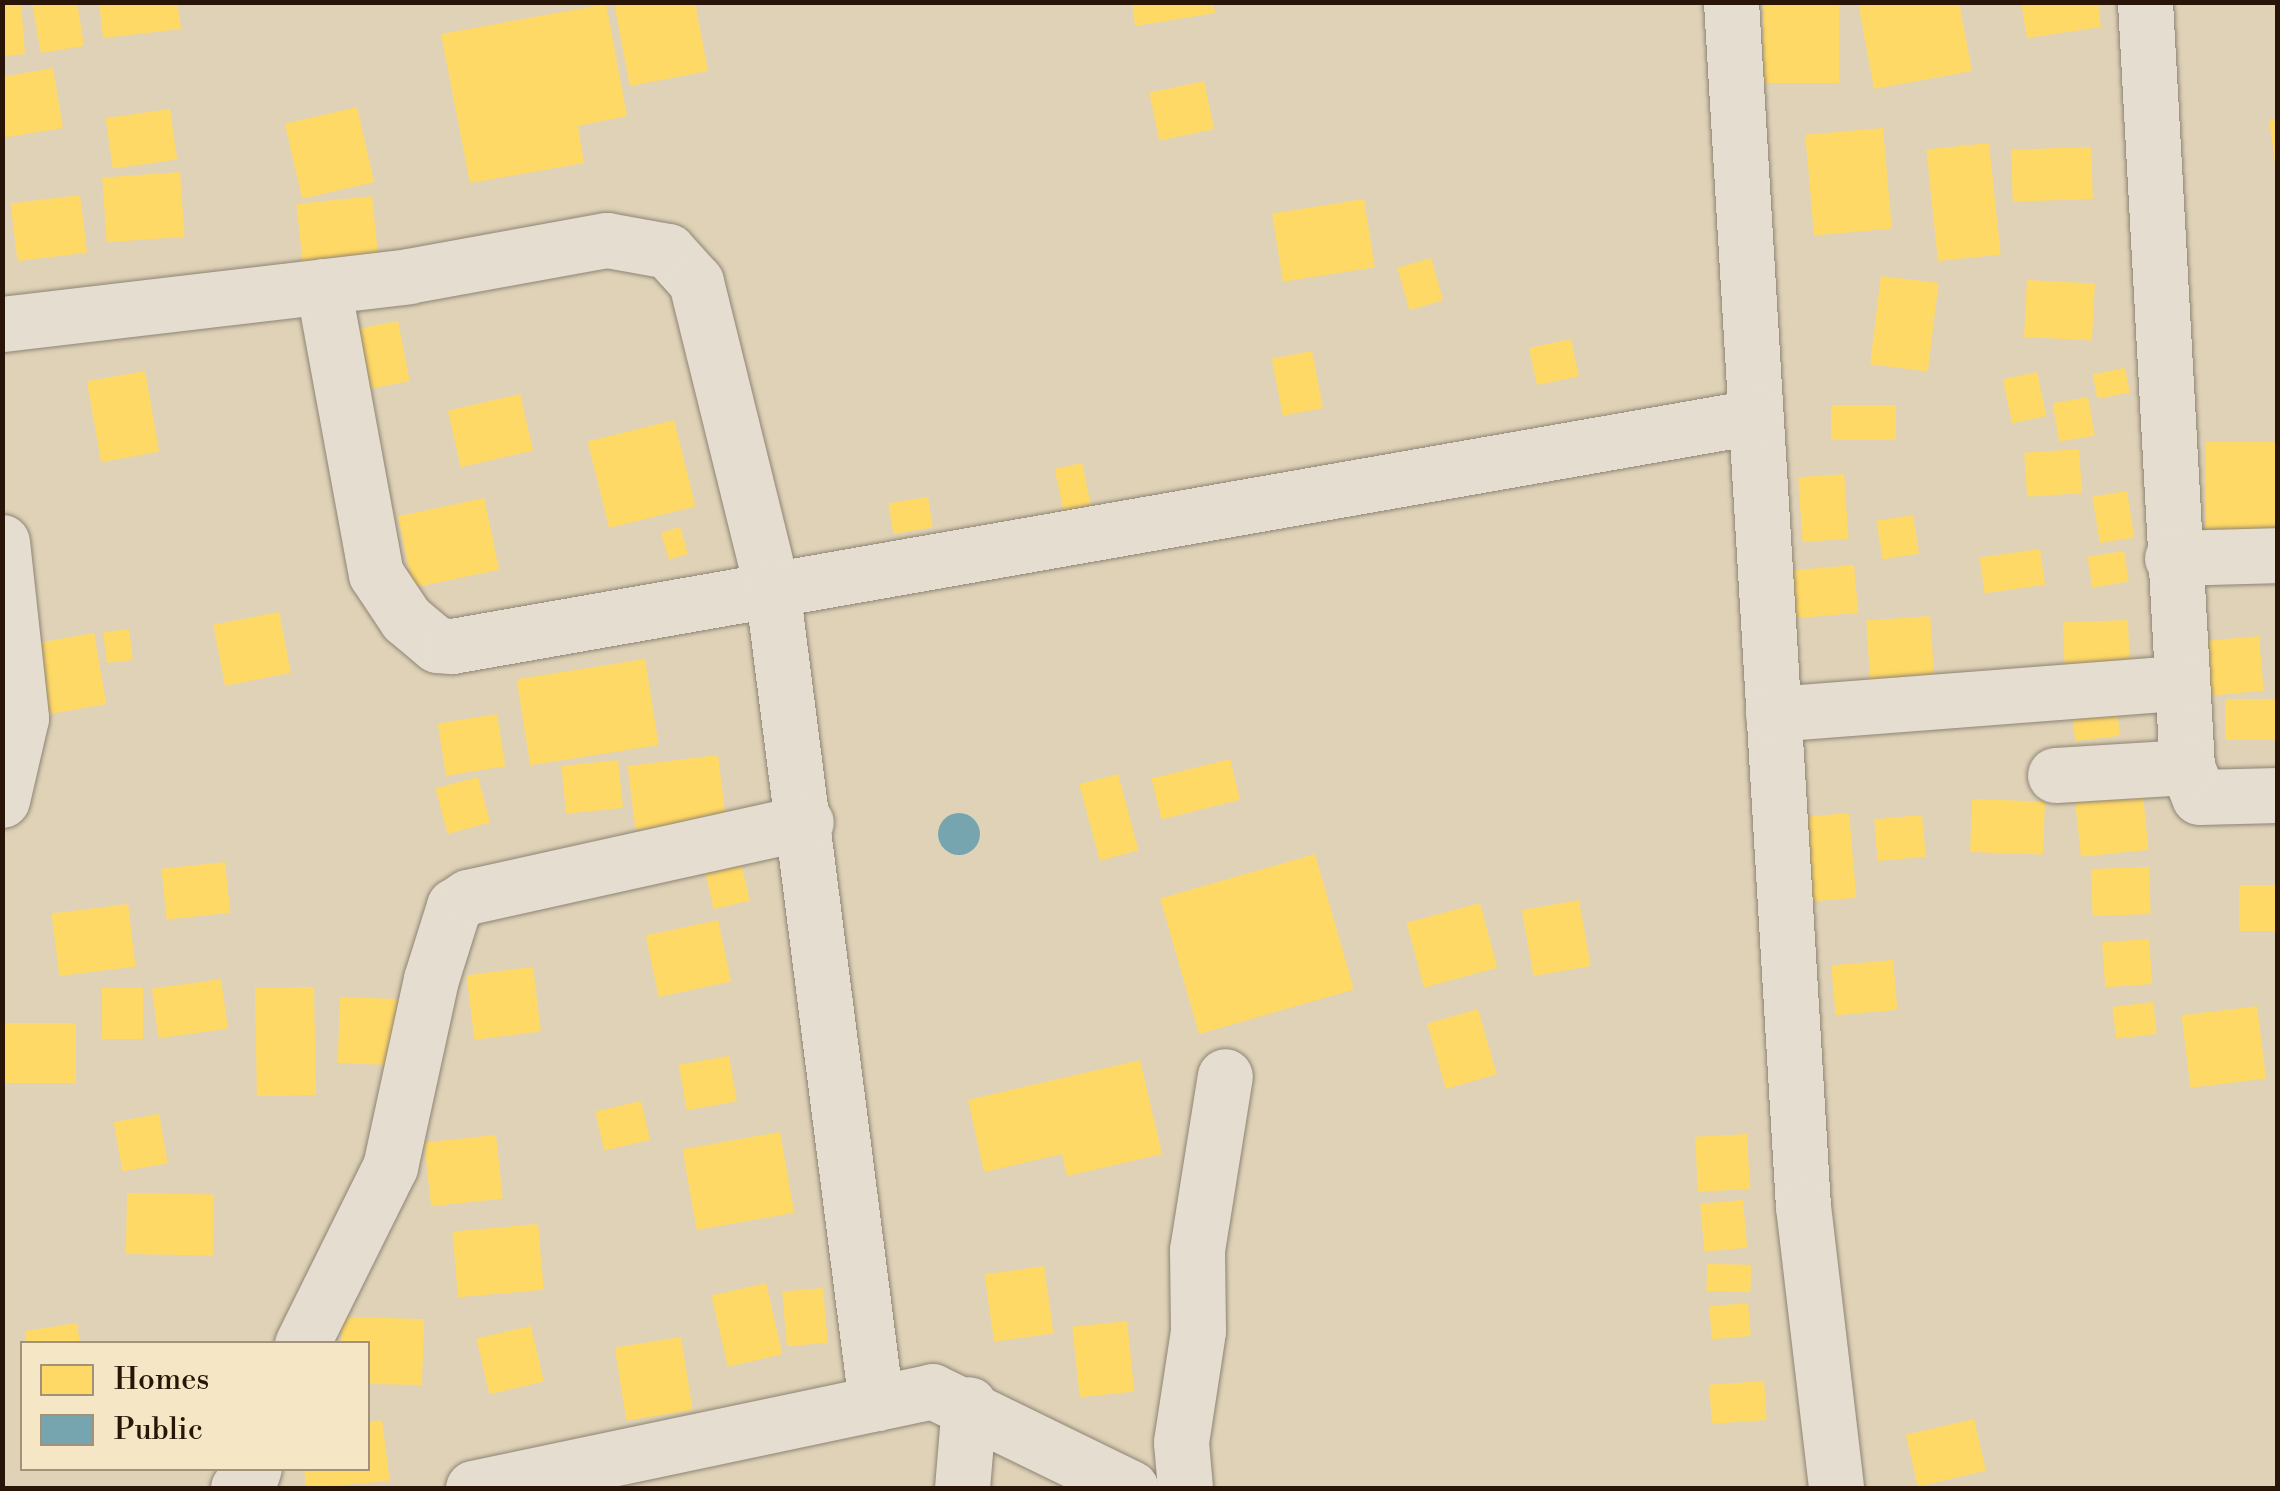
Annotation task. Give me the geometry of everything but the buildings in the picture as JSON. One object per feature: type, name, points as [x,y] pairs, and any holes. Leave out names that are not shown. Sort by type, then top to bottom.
[{"type":"street","points":[[1730,2],[1803,1206],[1836,1488]]},
{"type":"street","points":[[2146,2],[2172,558],[2187,767],[2199,797],[2278,796]]},
{"type":"street","points":[[2,324],[322,286],[607,240],[668,251],[696,282],[772,588],[806,822],[876,1403]]},
{"type":"street","points":[[322,286],[376,574],[406,619],[437,644],[1754,417]]},
{"type":"street","points":[[2,542],[22,718],[2,800]]},
{"type":"street","points":[[2172,558],[2278,555]]},
{"type":"street","points":[[1773,714],[2180,683]]},
{"type":"street","points":[[2055,774],[2187,767]]},
{"type":"street","points":[[303,1341],[390,1167],[431,980],[454,906],[468,897],[806,822]]},
{"type":"street","points":[[1185,1488],[1181,1442],[1198,1332],[1197,1250],[1225,1076]]},
{"type":"street","points":[[473,1488],[932,1391],[968,1404],[1131,1488]]},
{"type":"street","points":[[962,1488],[968,1404]]}]
